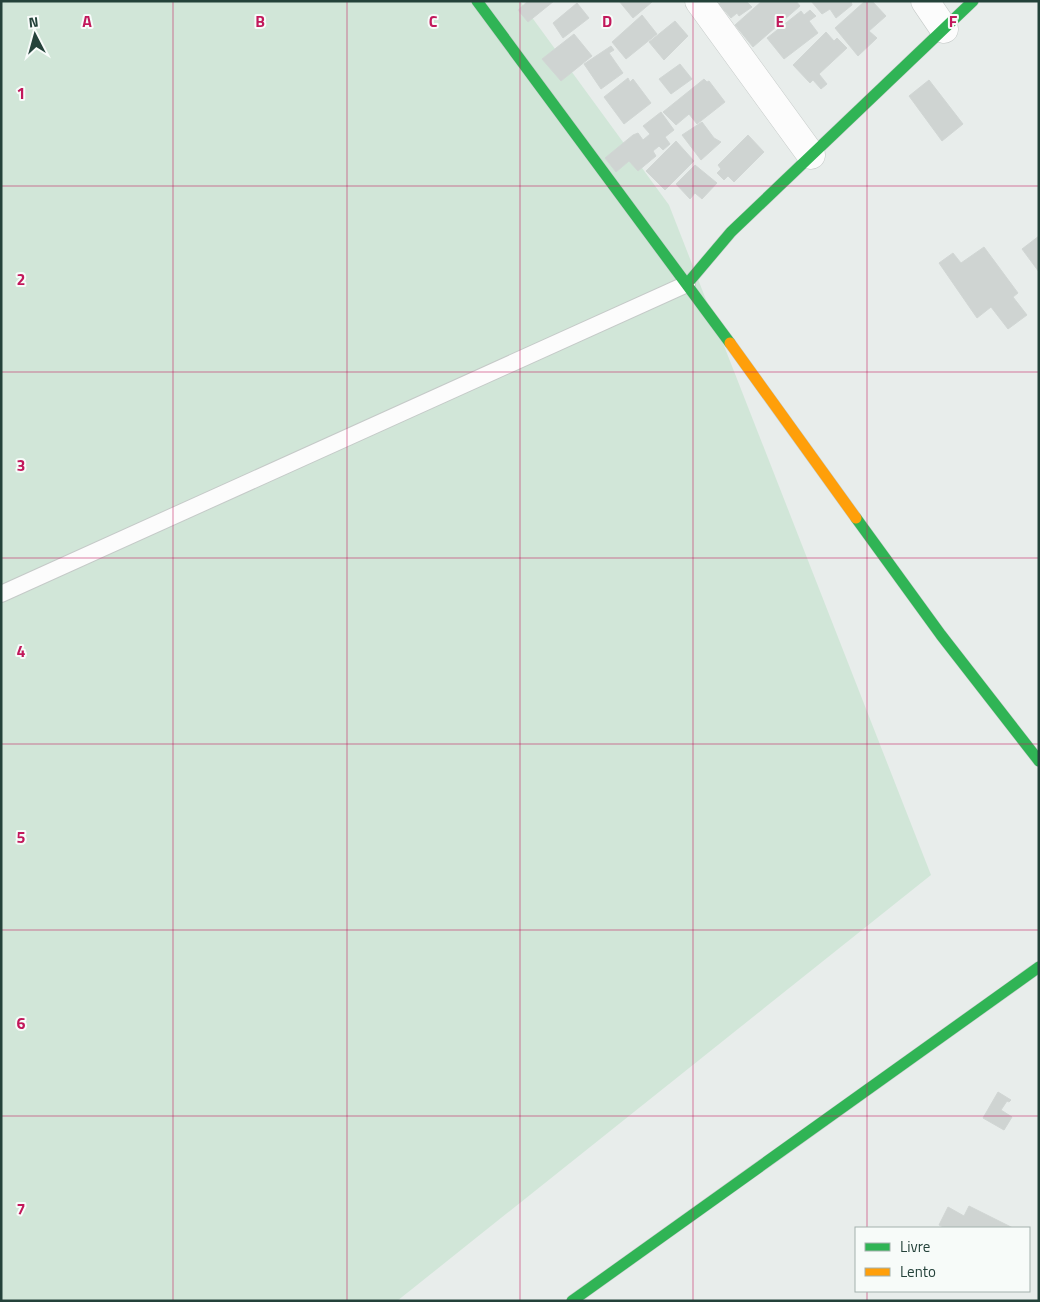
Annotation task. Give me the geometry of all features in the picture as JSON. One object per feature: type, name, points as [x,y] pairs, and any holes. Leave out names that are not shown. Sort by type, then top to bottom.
[{"type":"street","points":[[477,1],[687,284],[941,635],[1039,761]]},
{"type":"street","points":[[699,1],[811,155]]},
{"type":"street","points":[[925,1],[944,29]]},
{"type":"street","points":[[687,284],[731,232],[973,1]]},
{"type":"street","points":[[572,1301],[1039,967]]},
{"type":"lane","points":[[1,594],[687,284]]},
{"type":"green space","points":[[1,1],[520,1],[669,205],[931,875],[397,1301],[1,1301]]},
{"type":"building","points":[[528,1],[554,1],[528,22],[518,10]]},
{"type":"building","points":[[619,1],[652,1],[652,2],[633,18]]},
{"type":"building","points":[[722,1],[746,1],[752,7],[739,16],[737,13],[731,18],[719,4]]},
{"type":"building","points":[[762,1],[796,1],[800,6],[753,47],[735,25]]},
{"type":"building","points":[[811,1],[851,1],[852,5],[836,18],[830,9],[822,14]]},
{"type":"building","points":[[865,1],[872,1],[886,16],[869,31],[877,38],[858,56],[835,28]]},
{"type":"building","points":[[577,3],[589,18],[563,38],[553,23]]},
{"type":"building","points":[[810,10],[816,16],[809,21],[818,33],[784,59],[767,38],[801,11],[804,15]]},
{"type":"building","points":[[642,15],[657,34],[626,59],[612,42]]},
{"type":"building","points":[[675,21],[688,36],[664,60],[649,42]]},
{"type":"building","points":[[826,32],[834,41],[837,38],[847,48],[819,74],[827,84],[821,89],[813,80],[810,83],[793,65]]},
{"type":"building","points":[[574,34],[592,56],[561,81],[542,59]]},
{"type":"building","points":[[611,46],[614,50],[609,53],[623,73],[601,89],[584,64]]},
{"type":"building","points":[[680,64],[692,79],[671,94],[659,79]]},
{"type":"building","points":[[628,78],[630,82],[633,79],[651,103],[624,124],[604,97]]},
{"type":"building","points":[[704,79],[707,82],[709,81],[725,102],[697,124],[689,114],[676,125],[663,112]]},
{"type":"building","points":[[929,80],[963,124],[942,141],[909,96]]},
{"type":"building","points":[[661,112],[674,130],[665,137],[670,144],[663,150],[659,146],[653,151],[656,156],[638,171],[629,161],[616,172],[605,158],[633,135],[638,133],[643,140],[650,134],[643,126]]},
{"type":"building","points":[[702,122],[714,138],[721,142],[701,160],[682,135]]},
{"type":"building","points":[[748,135],[764,152],[734,182],[728,176],[724,180],[717,173],[721,169],[718,165]]},
{"type":"building","points":[[676,141],[694,161],[665,190],[646,171]]},
{"type":"building","points":[[695,165],[717,183],[702,199],[695,193],[690,199],[676,184]]},
{"type":"building","points":[[1039,236],[1039,272],[1022,249]]},
{"type":"building","points":[[984,247],[1018,293],[1013,297],[1027,315],[1008,329],[991,307],[977,318],[939,263],[953,253],[961,263]]},
{"type":"building","points":[[998,1092],[1011,1100],[1007,1101],[1001,1110],[1012,1117],[1004,1130],[983,1118]]},
{"type":"building","points":[[969,1206],[1011,1227],[944,1227],[939,1225],[948,1207],[964,1216]]},
{"type":"traffic: fast","points":[[477,1],[730,343]]},
{"type":"traffic: fast","points":[[687,284],[731,232],[973,1]]},
{"type":"traffic: fast","points":[[856,518],[941,635],[1039,761]]},
{"type":"traffic: fast","points":[[572,1301],[1039,967]]},
{"type":"traffic: slow","points":[[730,343],[856,518]]}]
